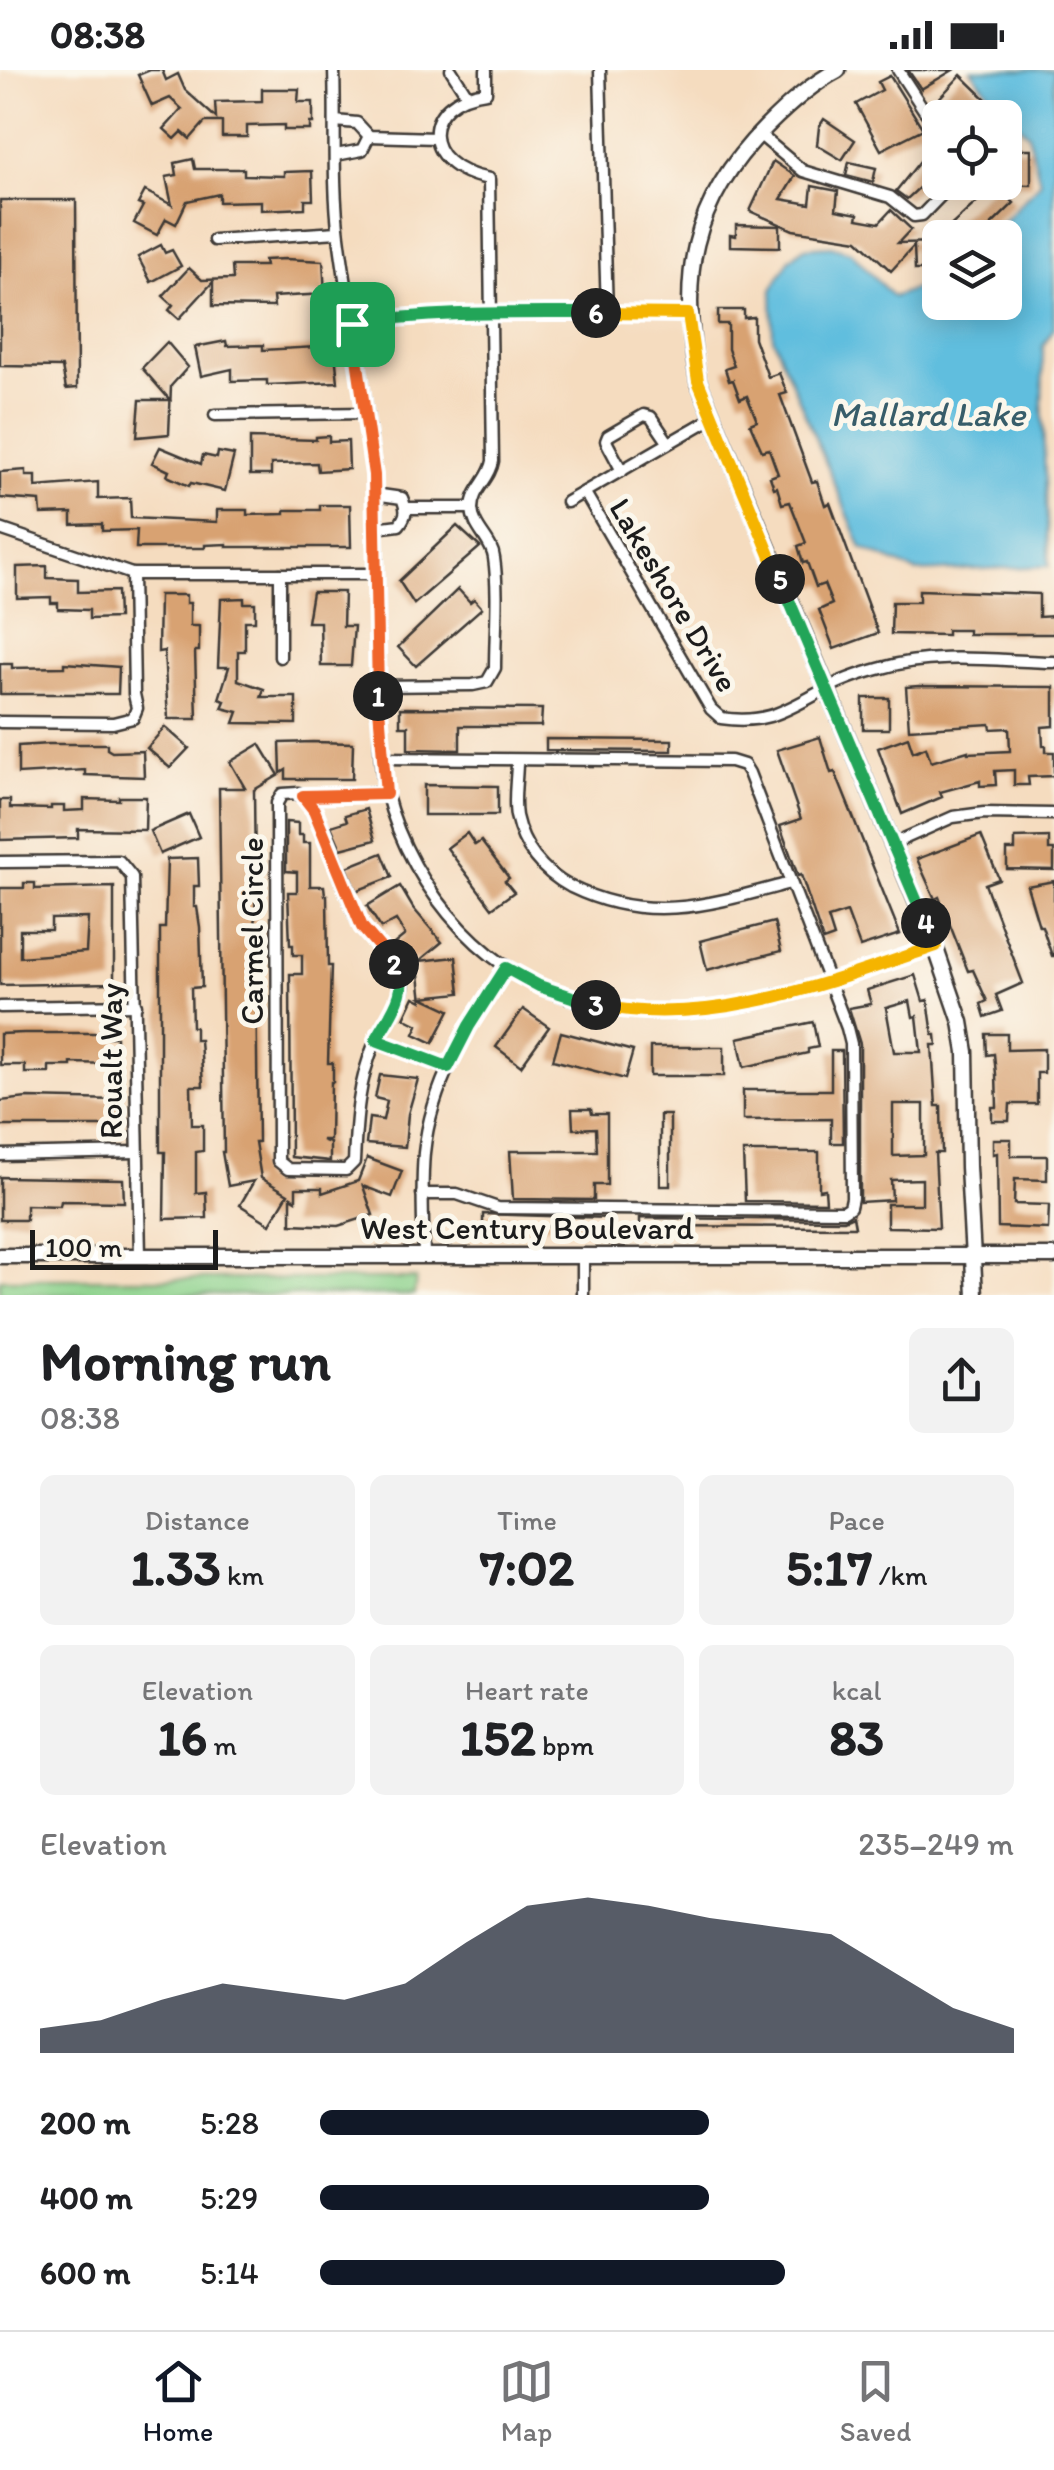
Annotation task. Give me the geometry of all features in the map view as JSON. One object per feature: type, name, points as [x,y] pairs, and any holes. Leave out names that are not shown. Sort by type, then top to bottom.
[{"type":"street","points":[[334,70],[338,232],[367,413],[374,494],[381,758],[386,794],[399,832],[443,909],[478,946],[506,968],[539,986],[582,1002],[645,1013],[682,1014],[733,1005],[830,981],[936,946]]},
{"type":"street","points":[[451,70],[467,95]]},
{"type":"street","points":[[378,686],[473,685],[492,677],[495,668],[494,557],[472,508],[474,493],[492,472],[493,461],[489,179],[454,169],[440,153],[436,138],[445,113],[467,95],[486,92],[486,70]]},
{"type":"street","points":[[600,70],[607,314]]},
{"type":"street","points":[[838,70],[819,80],[759,134],[722,179],[700,227],[691,266],[688,314],[698,381],[936,946],[961,1022],[966,1052],[975,1295]]},
{"type":"street","points":[[898,70],[922,107]]},
{"type":"street","points":[[336,121],[358,123],[369,136],[362,150],[336,155]]},
{"type":"street","points":[[759,134],[802,172],[890,197],[914,216],[922,215],[937,200]]},
{"type":"street","points":[[369,136],[436,138]]},
{"type":"street","points":[[214,240],[338,232]]},
{"type":"street","points":[[352,324],[402,316],[490,313],[688,314]]},
{"type":"street","points":[[216,415],[367,413]]},
{"type":"street","name":"Lakeshore Drive","points":[[622,471],[606,441],[608,436],[644,415],[651,417],[668,442]]},
{"type":"street","name":"Lakeshore Drive","points":[[714,416],[585,492],[717,715],[735,720],[765,720],[828,687],[884,667],[920,661],[1054,662]]},
{"type":"street","points":[[567,502],[585,492]]},
{"type":"street","points":[[374,494],[402,498],[406,508],[406,518],[399,526],[375,528]]},
{"type":"street","points":[[406,508],[472,508]]},
{"type":"street","points":[[0,529],[132,574],[376,574]]},
{"type":"street","points":[[0,722],[114,724],[132,718],[137,708],[132,574]]},
{"type":"street","points":[[280,574],[280,656]]},
{"type":"street","points":[[381,758],[731,761],[744,765],[830,981],[850,1044],[852,1198],[850,1207],[844,1211],[498,1208],[457,1194],[422,1194]]},
{"type":"street","points":[[517,761],[516,816],[537,862],[556,879],[598,900],[640,907],[688,908],[790,883]]},
{"type":"street","name":"Carmel Circle","points":[[282,794],[303,796],[314,810],[362,927],[400,971],[403,981],[376,1040],[356,1103],[354,1162],[346,1170],[282,1167],[278,1162],[277,803],[282,794]]},
{"type":"street","points":[[303,796],[386,794]]},
{"type":"street","points":[[892,844],[952,817],[984,813],[1054,814]]},
{"type":"street","name":"Roualt Way","points":[[0,862],[119,861],[132,877],[136,903],[140,1256]]},
{"type":"street","points":[[424,1255],[424,1150],[448,1067],[506,968]]},
{"type":"street","points":[[0,1007],[136,1005]]},
{"type":"street","points":[[376,1040],[448,1067]]},
{"type":"street","points":[[0,1155],[137,1152]]},
{"type":"street","name":"West Century Boulevard","points":[[0,1256],[1054,1256]]},
{"type":"street","points":[[582,1295],[583,1256]]},
{"type":"green space","points":[[0,1279],[416,1279],[414,1295],[0,1295]]},
{"type":"water","name":"Mallard Lake","points":[[971,70],[1054,70],[1054,328],[1043,346],[1042,402],[1049,566],[916,572],[862,548],[773,338],[772,290],[789,260],[803,248],[831,246],[851,252],[893,297],[922,286],[922,320],[1022,320],[1022,220],[1005,220],[1040,182],[1028,134],[1022,128],[1022,100],[994,100]]},
{"type":"building","points":[[162,70],[166,80],[178,74],[185,90],[216,118],[215,102],[262,101],[262,89],[299,89],[298,102],[313,102],[313,123],[310,130],[284,130],[284,125],[247,126],[247,137],[222,137],[222,122],[205,122],[190,139],[182,132],[175,139],[164,129],[182,109],[170,98],[152,106],[138,75]]},
{"type":"building","points":[[908,70],[953,70],[921,89]]},
{"type":"building","points":[[961,75],[987,100],[938,100]]},
{"type":"building","points":[[890,76],[922,127],[881,150],[856,104],[882,90],[878,82]]},
{"type":"building","points":[[824,119],[855,140],[842,160],[817,145]]},
{"type":"building","points":[[1022,149],[1031,149],[1031,185],[1022,185]]},
{"type":"building","points":[[922,158],[922,185],[907,199],[896,191]]},
{"type":"building","points":[[193,159],[195,169],[244,169],[244,175],[284,176],[284,172],[312,171],[313,200],[305,200],[305,208],[261,210],[261,201],[219,202],[219,194],[187,201],[176,224],[166,219],[157,235],[134,223],[145,191],[172,205],[166,177],[177,175],[175,163]]},
{"type":"building","points":[[773,161],[795,176],[781,199],[810,204],[812,186],[838,191],[836,210],[858,214],[857,219],[879,223],[891,210],[911,229],[898,243],[922,242],[922,270],[915,270],[914,246],[891,271],[858,240],[793,230],[750,211]]},
{"type":"building","points":[[849,162],[876,168],[873,182],[846,175]]},
{"type":"building","points":[[0,200],[76,200],[77,388],[66,389],[62,367],[0,366]]},
{"type":"building","points":[[979,200],[1014,203],[997,220],[957,220]]},
{"type":"building","points":[[736,225],[780,226],[780,247],[730,246],[730,235],[736,236]]},
{"type":"building","points":[[161,245],[165,253],[172,250],[181,266],[151,282],[138,257]]},
{"type":"building","points":[[264,260],[323,261],[325,294],[273,297],[274,307],[213,306],[213,282],[179,319],[169,310],[173,305],[163,296],[189,268],[202,280],[233,279],[232,266],[265,266]]},
{"type":"building","points":[[718,310],[744,310],[744,318],[754,317],[754,338],[768,377],[779,373],[787,393],[780,395],[812,482],[817,481],[825,505],[830,503],[878,633],[834,649],[819,610],[832,604],[824,584],[816,587],[807,562],[803,563],[798,546],[806,543],[790,502],[782,504],[777,487],[774,488],[770,477],[778,474],[769,449],[762,451],[750,424],[757,421],[747,396],[740,399],[733,380],[729,381],[725,369],[734,366],[728,349],[728,324],[718,324]]},
{"type":"building","points":[[226,341],[227,346],[263,345],[263,350],[316,347],[317,354],[335,353],[338,382],[267,385],[267,380],[232,381],[232,369],[201,376],[195,347]]},
{"type":"building","points":[[167,342],[188,367],[171,386],[169,434],[137,437],[140,400],[170,400],[142,368]]},
{"type":"building","points":[[329,436],[329,442],[348,441],[349,469],[318,471],[317,463],[271,464],[271,475],[250,475],[250,438],[316,440]]},
{"type":"building","points":[[160,447],[201,464],[203,455],[234,455],[225,491],[191,483],[189,486],[167,476],[169,471],[152,463]]},
{"type":"building","points":[[26,470],[26,476],[36,476],[36,487],[98,482],[98,499],[130,498],[131,518],[217,522],[217,510],[247,510],[247,515],[285,514],[285,510],[320,510],[320,505],[350,505],[351,547],[227,544],[205,548],[136,548],[137,530],[102,531],[102,524],[72,525],[72,513],[41,514],[40,501],[0,498],[0,472]]},
{"type":"building","points":[[457,526],[480,547],[414,604],[399,581]]},
{"type":"building","points":[[47,566],[47,578],[78,579],[78,592],[117,591],[118,618],[89,619],[89,610],[58,609],[58,603],[51,603],[51,597],[17,598],[17,567]]},
{"type":"building","points":[[458,589],[482,608],[416,666],[398,647]]},
{"type":"building","points":[[919,590],[1039,594],[1039,617],[1054,616],[1054,634],[968,634],[968,630],[947,630],[947,635],[891,634],[892,602],[919,602]]},
{"type":"building","points":[[312,592],[344,592],[343,626],[354,626],[351,666],[321,666],[320,622],[307,622]]},
{"type":"building","points":[[159,595],[186,595],[190,626],[199,626],[199,651],[195,651],[197,719],[168,719],[164,651],[158,652]]},
{"type":"building","points":[[244,598],[244,603],[255,603],[255,621],[245,621],[245,651],[238,651],[238,680],[264,689],[261,697],[296,697],[296,724],[234,723],[238,712],[222,708],[225,701],[219,699],[229,667],[218,667],[221,599]]},
{"type":"building","points":[[64,663],[119,667],[118,694],[0,694],[0,664],[12,664],[12,668],[64,667]]},
{"type":"building","points":[[906,687],[1054,687],[1054,726],[1042,727],[1043,746],[1046,752],[1054,752],[1054,776],[1028,777],[1029,785],[1014,785],[1014,770],[995,771],[996,785],[980,786],[980,781],[940,792],[942,797],[902,814],[878,748],[908,737],[913,752],[926,747],[931,762],[968,751],[1010,751],[1009,728],[991,729],[990,724],[909,729]]},
{"type":"building","points":[[863,698],[889,698],[889,729],[863,729]]},
{"type":"building","points":[[400,708],[542,709],[541,726],[460,726],[460,750],[408,749],[408,726],[400,726]]},
{"type":"building","points":[[165,727],[189,748],[170,768],[147,748]]},
{"type":"building","points":[[820,737],[831,773],[835,772],[900,934],[860,947],[847,912],[828,918],[834,937],[823,941],[780,826],[801,819],[777,750]]},
{"type":"building","points":[[546,739],[672,740],[672,751],[546,750]]},
{"type":"building","points":[[280,743],[353,743],[352,779],[286,779],[286,770],[281,773]]},
{"type":"building","points":[[107,744],[112,752],[143,751],[144,777],[85,775],[85,770],[18,774],[18,746]]},
{"type":"building","points":[[260,744],[279,775],[254,790],[255,1142],[261,1178],[288,1194],[270,1224],[240,1205],[254,1181],[228,1186],[222,1152],[219,788],[245,788],[230,762]]},
{"type":"building","points":[[424,785],[498,786],[498,815],[424,815]]},
{"type":"building","points":[[146,797],[145,830],[78,829],[78,838],[0,840],[0,800],[10,800],[10,808],[64,806],[64,811],[84,810],[84,799]]},
{"type":"building","points":[[366,809],[375,840],[341,849],[331,826],[347,821],[345,815]]},
{"type":"building","points":[[189,814],[199,837],[160,854],[150,831]]},
{"type":"building","points":[[286,822],[298,823],[298,835],[303,835],[303,843],[310,843],[310,886],[324,886],[327,895],[331,966],[328,1063],[333,1063],[333,1082],[330,1140],[322,1140],[330,1143],[330,1161],[291,1157],[290,974],[302,974],[302,955],[293,955],[290,945],[288,892],[297,892],[297,872],[286,871]]},
{"type":"building","points":[[467,833],[475,845],[481,841],[509,878],[505,881],[514,892],[492,908],[447,848]]},
{"type":"building","points":[[981,835],[999,879],[985,884],[1023,983],[996,995],[1002,1011],[985,1017],[981,1004],[987,1001],[973,970],[968,971],[939,897],[935,899],[917,859]]},
{"type":"building","points":[[1049,837],[1054,870],[1007,869],[1007,850],[1015,850],[1015,838]]},
{"type":"building","points":[[382,853],[392,877],[356,891],[347,867]]},
{"type":"building","points":[[198,858],[199,886],[194,886],[194,907],[200,927],[202,987],[191,988],[192,1027],[195,1040],[200,1040],[203,1086],[191,1086],[192,1125],[203,1125],[203,1151],[196,1152],[196,1193],[206,1192],[207,1218],[164,1219],[165,1152],[160,1152],[160,928],[165,928],[167,859]]},
{"type":"building","points":[[1054,881],[1054,956],[1052,956],[1027,886]]},
{"type":"building","points":[[24,883],[35,883],[35,889],[114,887],[114,983],[0,985],[0,888],[24,888]],"holes":[[[88,918],[86,952],[20,957],[20,930],[51,930],[51,919]]]},
{"type":"building","points":[[400,886],[442,942],[419,961],[456,957],[460,993],[422,997],[450,1010],[433,1043],[414,1034],[418,1025],[404,1018],[414,997],[422,1001],[417,957],[410,963],[394,944],[405,935],[396,920],[381,928],[367,906]]},
{"type":"building","points":[[774,922],[781,951],[707,970],[700,941]]},
{"type":"building","points":[[915,975],[923,1001],[928,1000],[937,1045],[932,1045],[936,1106],[941,1106],[942,1153],[935,1153],[939,1228],[887,1227],[887,1204],[922,1204],[922,1179],[891,1180],[892,1200],[860,1202],[860,1044],[849,1008],[871,1004],[867,990]],"holes":[[[910,1001],[913,1017],[917,1016],[921,1052],[894,1052],[886,1008]],[[893,1104],[924,1104],[924,1155],[893,1156]]]},
{"type":"building","points":[[523,1009],[549,1027],[521,1066],[496,1047]]},
{"type":"building","points":[[813,1022],[818,1047],[808,1049],[808,1053],[744,1067],[738,1038]]},
{"type":"building","points":[[561,1032],[633,1051],[625,1079],[553,1060]]},
{"type":"building","points":[[106,1033],[106,1037],[116,1037],[116,1064],[71,1063],[49,1066],[49,1073],[25,1073],[25,1065],[0,1065],[0,1034]]},
{"type":"building","points":[[986,1034],[1007,1034],[1007,1050],[1044,1049],[1044,1073],[1037,1073],[1037,1104],[1010,1104],[1009,1121],[992,1121],[992,1107],[997,1107],[996,1074],[994,1054],[987,1055]]},
{"type":"building","points":[[650,1047],[724,1047],[724,1076],[650,1076]]},
{"type":"building","points":[[831,1051],[842,1051],[843,1143],[831,1143],[831,1119],[743,1120],[743,1090],[831,1090]]},
{"type":"building","points":[[380,1075],[418,1079],[408,1114],[405,1147],[366,1144],[369,1118],[383,1120],[387,1101],[375,1098]]},
{"type":"building","points":[[120,1100],[121,1126],[0,1126],[0,1101]]},
{"type":"building","points":[[572,1109],[607,1114],[607,1185],[594,1185],[594,1200],[513,1199],[510,1151],[597,1151],[596,1128],[573,1129]]},
{"type":"building","points":[[660,1115],[670,1115],[670,1186],[660,1186]]},
{"type":"building","points":[[993,1139],[1011,1139],[1011,1156],[1047,1156],[1047,1180],[1015,1179],[1014,1204],[1049,1205],[1048,1229],[998,1227],[997,1153],[993,1154]]},
{"type":"building","points":[[743,1152],[819,1152],[819,1190],[825,1189],[826,1202],[745,1201]]},
{"type":"building","points":[[367,1158],[402,1171],[392,1197],[363,1186],[373,1215],[338,1226],[291,1224],[291,1197],[296,1200],[296,1188],[322,1188],[322,1193],[358,1181]]},
{"type":"building","points":[[0,1177],[123,1179],[124,1202],[26,1205],[26,1220],[0,1220]]},
{"type":"building","points":[[483,1214],[611,1218],[611,1227],[483,1226]]},
{"type":"building","points":[[853,1216],[855,1227],[640,1226],[640,1218],[844,1220]]},
{"type":"route","points":[[457,313],[688,314],[698,381],[936,946],[830,981],[682,1014],[623,1011],[582,1002],[506,968],[448,1067],[376,1040],[403,981],[400,971],[362,927],[314,810],[303,796],[386,794],[378,686],[374,475],[352,324],[457,313]]}]
